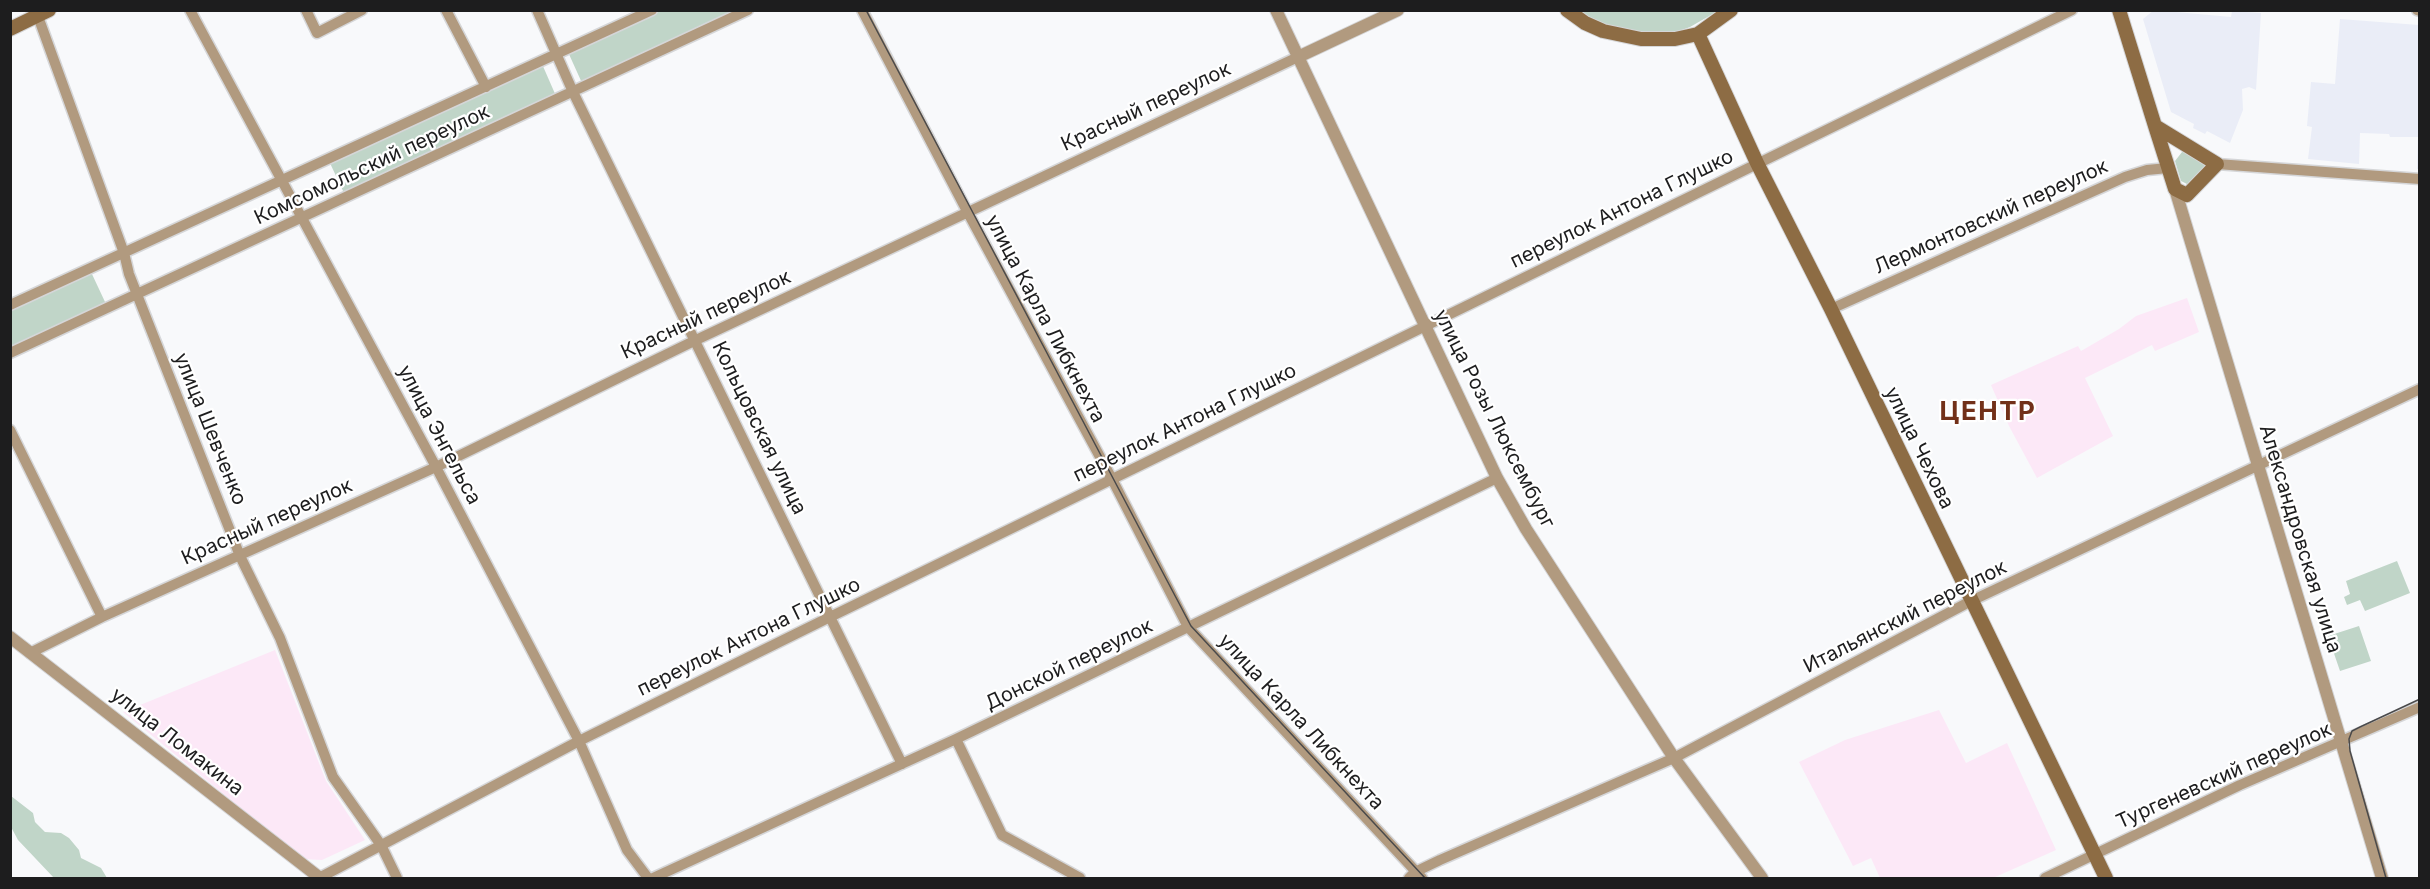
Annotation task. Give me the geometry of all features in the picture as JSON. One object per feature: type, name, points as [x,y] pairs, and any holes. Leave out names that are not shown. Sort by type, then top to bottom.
[{"type":"main road","points":[[1567,10],[1594,27],[1641,39],[1675,39],[1698,34],[1731,10]]},
{"type":"main road","points":[[2119,10],[2155,126],[2175,189],[2187,195],[2217,164],[2155,126]]},
{"type":"main road","points":[[10,29],[41,12]]},
{"type":"main road","name":"улица Чехова","points":[[1698,34],[1757,163],[1831,309],[2106,879]]},
{"type":"main road","points":[[2167,163],[2170,148],[2176,144],[2182,144]]},
{"type":"street","name":"улица Энгельса","points":[[190,10],[436,467],[579,741],[627,850],[648,879]]},
{"type":"street","points":[[306,10],[317,33],[362,10]]},
{"type":"street","points":[[446,10],[486,87]]},
{"type":"street","name":"Кольцовская улица","points":[[537,10],[573,92],[902,764]]},
{"type":"street","name":"Комсомольский переулок","points":[[10,305],[652,10]]},
{"type":"street","name":"Комсомольский переулок","points":[[10,352],[748,10]]},
{"type":"street","name":"улица Карла Либкнехта","points":[[862,10],[968,213],[1112,478],[1188,627],[1415,876]]},
{"type":"street","name":"улица Розы Люксембург","points":[[1276,10],[1497,478],[1526,529],[1674,758],[1762,879]]},
{"type":"street","name":"Красный переулок","points":[[30,653],[102,617],[436,467],[696,340],[1398,10]]},
{"type":"street","name":"переулок Антона Глушко","points":[[319,878],[579,741],[1112,478],[2072,10]]},
{"type":"street","name":"улица Шевченко","points":[[41,12],[137,294],[240,556],[280,638],[333,777],[381,845],[397,879]]},
{"type":"street","name":"Лермонтовский переулок","points":[[1831,309],[2125,177],[2167,163]]},
{"type":"street","points":[[2217,164],[2420,178]]},
{"type":"street","name":"Александровская улица","points":[[2175,189],[2382,879]]},
{"type":"street","points":[[2182,212],[2192,192]]},
{"type":"street","name":"Итальянский переулок","points":[[1415,876],[1674,758],[1971,601],[2420,389]]},
{"type":"street","points":[[10,430],[102,617]]},
{"type":"street","name":"Донской переулок","points":[[653,879],[956,739],[1497,478]]},
{"type":"street","name":"улица Ломакина","points":[[10,637],[319,878]]},
{"type":"street","name":"Тургеневский переулок","points":[[2045,879],[2240,785],[2420,707]]},
{"type":"street","points":[[956,739],[1002,835],[1080,879]]},
{"type":"shaded area","points":[[2154,10],[2231,17],[2232,11],[2261,13],[2256,90],[2249,87],[2242,89],[2243,110],[2230,143],[2207,131],[2205,134],[2193,128],[2194,124],[2171,112],[2143,19]]},
{"type":"shaded area","points":[[2340,19],[2419,25],[2419,169],[2417,169],[2418,137],[2390,137],[2389,134],[2360,133],[2359,164],[2308,159],[2312,127],[2307,126],[2311,82],[2335,84]]},
{"type":"shaded area","points":[[2187,298],[2199,332],[2155,351],[2152,345],[2085,378],[2113,436],[2037,478],[2009,426],[1991,385],[2078,346],[2081,351],[2119,329],[2136,316]]},
{"type":"shaded area","points":[[275,650],[326,781],[365,840],[322,860],[303,859],[123,712]]},
{"type":"shaded area","points":[[1939,710],[1966,763],[2007,743],[2056,850],[1993,878],[1880,878],[1871,858],[1853,866],[1799,762],[1845,740]]},
{"type":"green space","points":[[657,11],[741,11],[582,83],[568,52]]},
{"type":"green space","points":[[1573,11],[1718,11],[1674,33],[1626,34]]},
{"type":"green space","points":[[542,64],[556,96],[344,193],[329,161]]},
{"type":"green space","points":[[2182,152],[2187,152],[2205,163],[2204,168],[2189,185],[2181,181],[2175,161]]},
{"type":"green space","points":[[91,272],[106,304],[11,347],[10,309]]},
{"type":"green space","points":[[2397,561],[2410,593],[2365,611],[2360,600],[2347,605],[2344,597],[2350,594],[2346,581]]},
{"type":"green space","points":[[2359,626],[2371,661],[2340,671],[2328,636]]},
{"type":"green space","points":[[11,796],[33,813],[35,822],[45,832],[61,833],[69,838],[79,850],[81,858],[101,868],[107,878],[54,878],[18,840],[11,827]]},
{"type":"tram line","points":[[866,10],[1191,626],[1425,878]]},
{"type":"tram line","points":[[2386,878],[2350,751],[2349,739],[2352,731],[2420,699]]},
{"type":"district","name":"ЦЕНТР","points":[[1988,412]]}]
